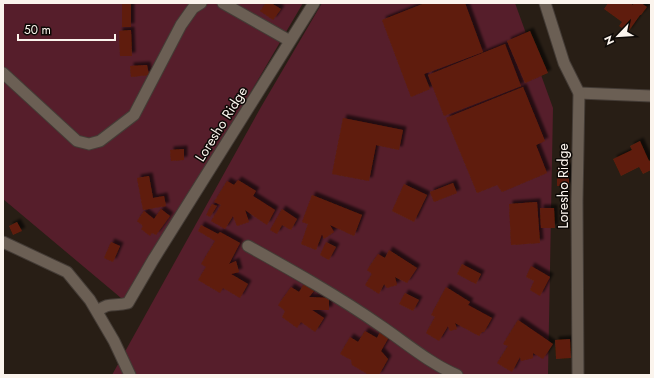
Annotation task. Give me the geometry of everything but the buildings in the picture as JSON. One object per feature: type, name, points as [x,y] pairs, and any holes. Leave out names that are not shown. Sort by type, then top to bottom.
[{"type":"street","points":[[3,73],[77,141],[89,144],[100,141],[134,115],[181,25],[193,8],[201,3]]},
{"type":"street","points":[[223,3],[290,41]]},
{"type":"street","name":"Loresho Ridge","points":[[97,312],[103,306],[128,303],[153,260],[314,3]]},
{"type":"street","name":"Loresho Ridge","points":[[545,3],[564,63],[579,93],[577,201],[578,375]]},
{"type":"street","points":[[579,93],[651,96]]},
{"type":"street","points":[[3,242],[67,272],[90,300],[114,341],[130,375]]},
{"type":"street","points":[[248,246],[305,278],[380,325],[413,350],[447,371],[457,375]]},
{"type":"shaded area","points":[[3,3],[303,3],[127,303],[3,199]]},
{"type":"shaded area","points":[[322,3],[515,3],[553,108],[548,375],[112,375],[261,107]]}]
